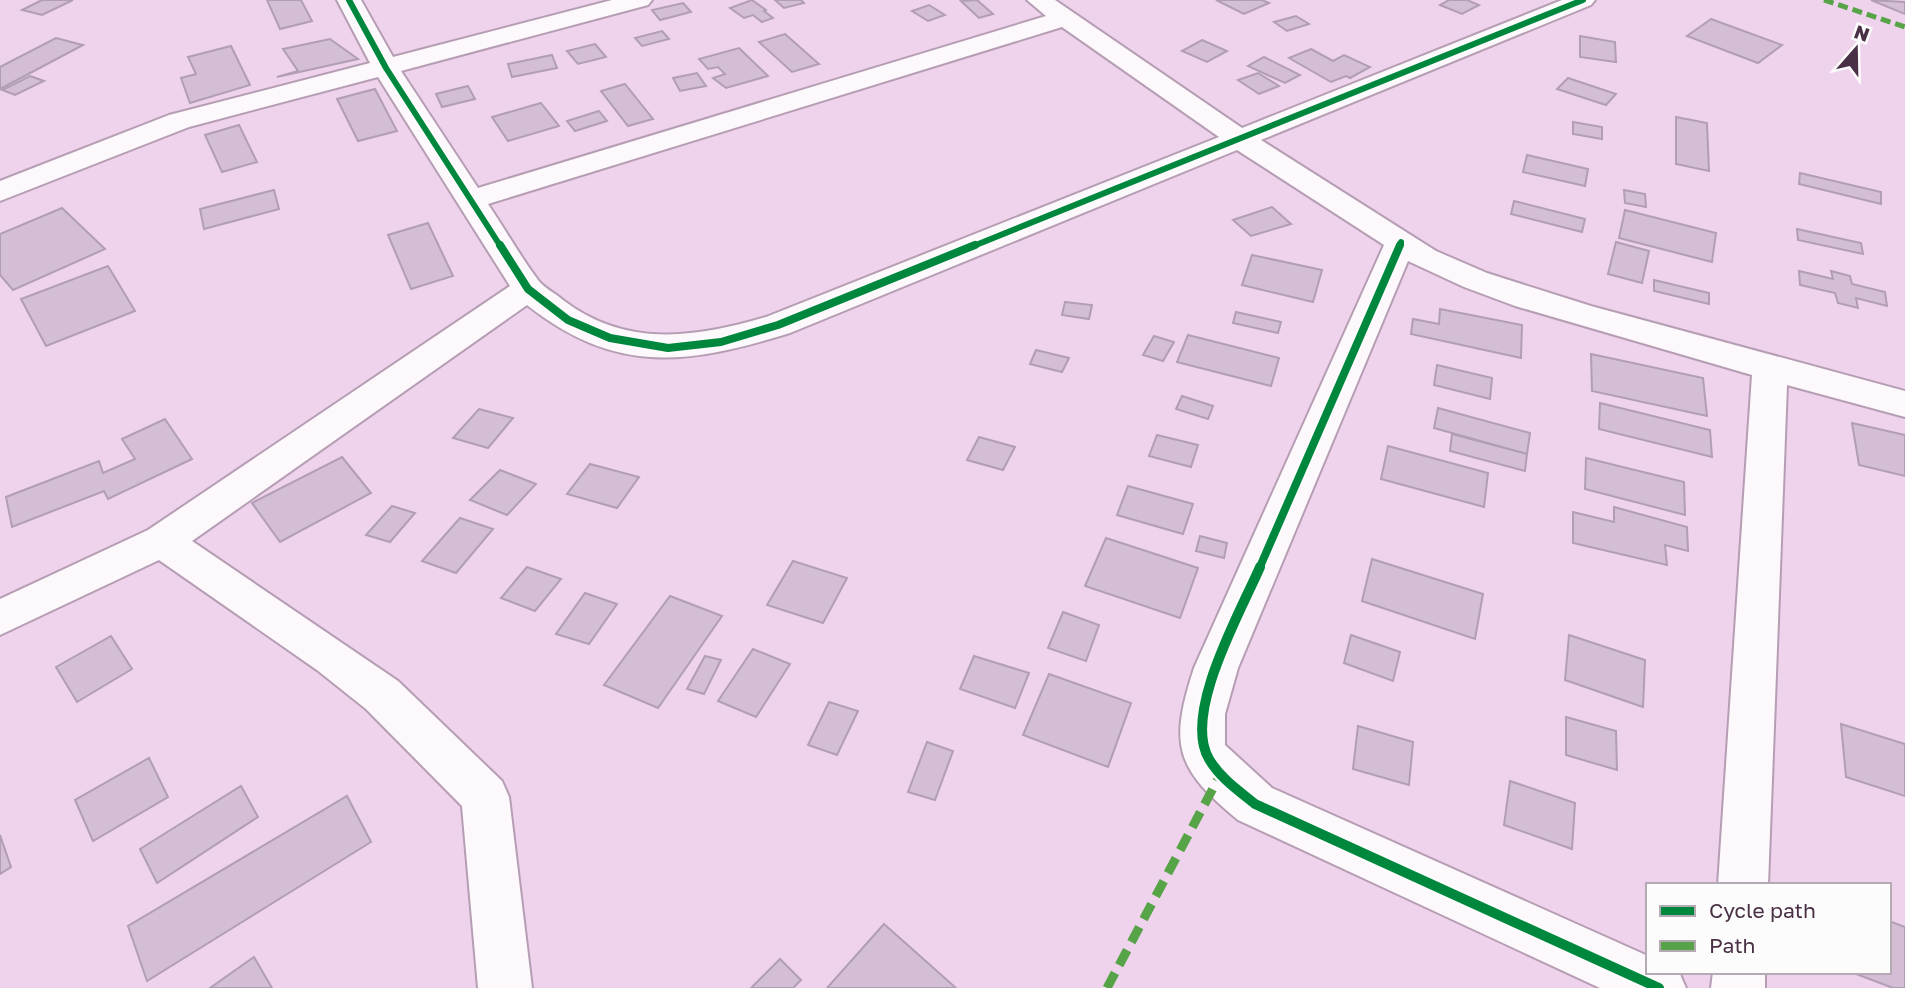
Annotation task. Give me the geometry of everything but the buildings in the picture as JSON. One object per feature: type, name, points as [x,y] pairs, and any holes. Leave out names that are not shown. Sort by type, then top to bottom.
[{"type":"street","points":[[349,0],[386,68],[528,289],[568,320],[610,338],[668,348],[721,342],[778,325],[1583,0]]},
{"type":"street","points":[[0,192],[83,156],[179,121],[640,0]]},
{"type":"street","points":[[1039,0],[1240,139],[1401,242],[1455,273],[1516,296],[1770,370],[1905,404]]},
{"type":"street","points":[[473,200],[1063,19]]},
{"type":"street","points":[[1401,242],[1216,668],[1203,707],[1199,742],[1219,777],[1255,804],[1659,988]]},
{"type":"street","points":[[0,618],[162,541],[528,289]]},
{"type":"street","points":[[1743,883],[1770,370]]},
{"type":"street","points":[[162,541],[332,657],[382,695],[485,797],[505,988]]},
{"type":"marked path","points":[[1824,0],[1905,27]]},
{"type":"marked path","points":[[1107,988],[1219,777]]},
{"type":"cycle path","points":[[349,0],[386,68],[528,289],[568,320],[610,338],[668,348],[721,342],[778,325],[1583,0]]},
{"type":"cycle path","points":[[1401,242],[1216,668],[1203,714],[1202,745],[1208,759],[1219,772],[1255,804],[1659,988]]}]
